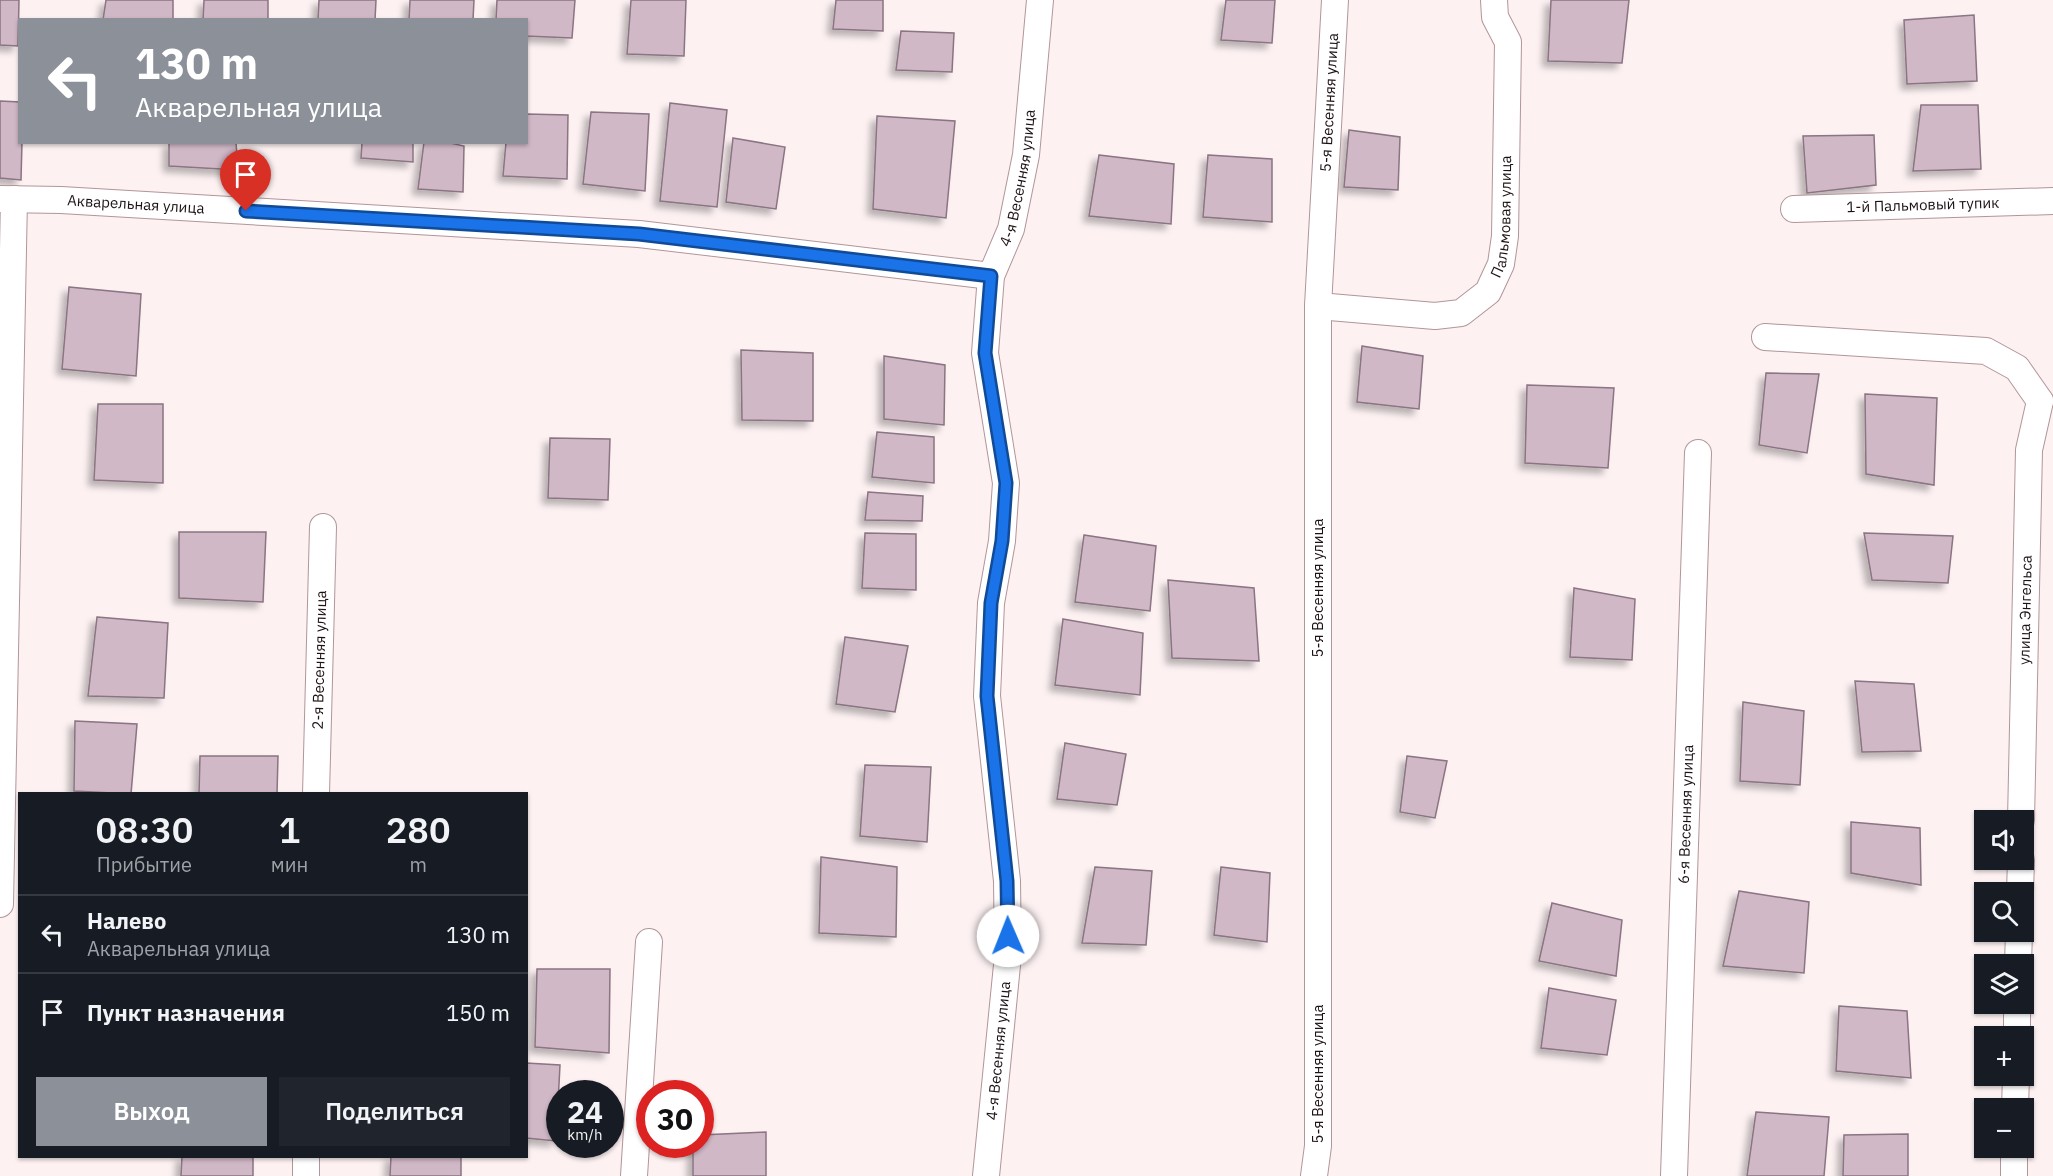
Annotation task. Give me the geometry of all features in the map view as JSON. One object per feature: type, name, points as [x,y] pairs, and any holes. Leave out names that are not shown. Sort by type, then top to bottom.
[{"type":"street","name":"4-я Весенняя улица","points":[[986,1176],[1008,955],[1007,881],[987,696],[991,603],[1002,541],[1006,483],[985,353],[991,276],[1011,229],[1026,155],[1040,0]]},
{"type":"street","name":"5-я Весенняя улица","points":[[1314,1176],[1318,1146],[1318,306],[1335,0]]},
{"type":"street","name":"Пальмовая улица","points":[[1318,306],[1435,316],[1461,313],[1488,292],[1501,264],[1505,236],[1508,42],[1495,17],[1494,0]]},
{"type":"street","name":"Акварельная улица","points":[[7,199],[639,234],[991,276]]},
{"type":"street","points":[[0,903],[7,199]]},
{"type":"street","name":"1-й Пальмовый тупик","points":[[1794,209],[2053,201]]},
{"type":"street","points":[[1765,337],[1986,351],[2017,368],[2047,398]]},
{"type":"street","name":"улица Энгельса","points":[[2021,810],[2029,450],[2047,398]]},
{"type":"street","name":"6-я Весенняя улица","points":[[1674,1176],[1698,453]]},
{"type":"street","name":"2-я Весенняя улица","points":[[316,792],[323,527]]},
{"type":"street","points":[[634,1176],[649,942]]},
{"type":"street","points":[[306,1158],[306,1176]]},
{"type":"street","points":[[2014,1158],[2014,1176]]},
{"type":"building","points":[[0,0],[19,0],[18,46],[0,45]]},
{"type":"building","points":[[106,0],[173,0],[173,18],[103,18]]},
{"type":"building","points":[[204,0],[268,0],[268,18],[203,18]]},
{"type":"building","points":[[319,0],[376,0],[375,18],[318,18]]},
{"type":"building","points":[[410,0],[474,0],[473,18],[409,18]]},
{"type":"building","points":[[497,0],[575,0],[572,38],[528,36],[528,18],[496,18]]},
{"type":"building","points":[[631,0],[686,0],[684,56],[627,54]]},
{"type":"building","points":[[836,0],[883,0],[883,31],[833,29]]},
{"type":"building","points":[[1226,0],[1275,0],[1272,43],[1221,40]]},
{"type":"building","points":[[1551,0],[1629,0],[1622,63],[1548,61]]},
{"type":"building","points":[[1974,15],[1977,81],[1907,84],[1904,20]]},
{"type":"building","points":[[901,31],[954,33],[952,72],[896,70]]},
{"type":"building","points":[[0,101],[18,102],[18,144],[22,144],[21,180],[0,178]]},
{"type":"building","points":[[670,103],[727,110],[717,207],[660,201]]},
{"type":"building","points":[[1921,105],[1978,105],[1981,169],[1913,171]]},
{"type":"building","points":[[591,112],[649,114],[645,191],[583,184]]},
{"type":"building","points":[[528,114],[568,115],[567,179],[503,176],[506,144],[528,144]]},
{"type":"building","points":[[877,116],[955,121],[946,218],[873,209]]},
{"type":"building","points":[[1349,130],[1400,137],[1398,190],[1344,187]]},
{"type":"building","points":[[1874,135],[1876,185],[1807,193],[1803,136]]},
{"type":"building","points":[[733,138],[785,147],[776,209],[726,202]]},
{"type":"building","points":[[169,144],[236,144],[238,170],[169,166]]},
{"type":"building","points":[[362,144],[413,144],[413,162],[361,158]]},
{"type":"building","points":[[424,144],[464,146],[463,192],[418,189]]},
{"type":"building","points":[[1099,155],[1174,164],[1171,224],[1089,216]]},
{"type":"building","points":[[1208,155],[1272,159],[1272,222],[1203,217]]},
{"type":"building","points":[[69,287],[141,294],[136,376],[62,369]]},
{"type":"building","points":[[1362,346],[1423,356],[1419,409],[1357,402]]},
{"type":"building","points":[[741,350],[813,353],[813,421],[742,420]]},
{"type":"building","points":[[884,356],[945,365],[944,425],[884,419]]},
{"type":"building","points":[[1766,373],[1819,374],[1807,453],[1759,445]]},
{"type":"building","points":[[1527,385],[1614,388],[1608,468],[1525,463]]},
{"type":"building","points":[[1865,394],[1937,398],[1934,485],[1866,474]]},
{"type":"building","points":[[98,404],[163,404],[163,483],[94,480]]},
{"type":"building","points":[[877,432],[934,437],[934,483],[872,477]]},
{"type":"building","points":[[550,438],[610,439],[608,500],[548,498]]},
{"type":"building","points":[[868,492],[923,496],[922,521],[865,520]]},
{"type":"building","points":[[179,532],[266,532],[263,602],[179,598]]},
{"type":"building","points":[[865,533],[916,534],[916,590],[862,588]]},
{"type":"building","points":[[1864,533],[1953,536],[1948,583],[1872,580]]},
{"type":"building","points":[[1084,535],[1156,546],[1150,611],[1075,602]]},
{"type":"building","points":[[1168,580],[1254,588],[1259,661],[1172,658]]},
{"type":"building","points":[[1574,588],[1635,599],[1632,660],[1570,657]]},
{"type":"building","points":[[97,617],[168,623],[164,698],[88,696]]},
{"type":"building","points":[[1063,619],[1143,633],[1140,695],[1055,685]]},
{"type":"building","points":[[845,637],[908,646],[895,712],[836,704]]},
{"type":"building","points":[[1855,681],[1914,684],[1921,751],[1862,752]]},
{"type":"building","points":[[1743,702],[1804,711],[1800,785],[1740,781]]},
{"type":"building","points":[[75,721],[137,724],[131,792],[74,791]]},
{"type":"building","points":[[1065,743],[1126,754],[1117,805],[1057,799]]},
{"type":"building","points":[[200,756],[278,756],[277,792],[199,792]]},
{"type":"building","points":[[1407,756],[1447,761],[1435,818],[1400,812]]},
{"type":"building","points":[[865,765],[931,767],[927,842],[860,836]]},
{"type":"building","points":[[1851,822],[1920,828],[1921,885],[1851,873]]},
{"type":"building","points":[[821,857],[897,867],[896,937],[819,933]]},
{"type":"building","points":[[1095,867],[1152,871],[1146,945],[1082,943]]},
{"type":"building","points":[[1221,867],[1270,873],[1267,942],[1214,935]]},
{"type":"building","points":[[1739,891],[1809,902],[1804,973],[1723,966]]},
{"type":"building","points":[[1552,903],[1622,920],[1616,976],[1539,961]]},
{"type":"building","points":[[537,969],[610,969],[609,1053],[535,1047]]},
{"type":"building","points":[[1549,988],[1616,1000],[1607,1055],[1541,1048]]},
{"type":"building","points":[[1839,1006],[1907,1011],[1911,1078],[1836,1071]]},
{"type":"building","points":[[528,1063],[560,1065],[559,1080],[546,1080],[546,1140],[528,1138]]},
{"type":"building","points":[[1756,1112],[1829,1117],[1824,1176],[1747,1176]]},
{"type":"building","points":[[766,1132],[766,1176],[693,1176],[693,1158],[714,1158],[714,1134]]},
{"type":"building","points":[[1908,1134],[1908,1176],[1843,1176],[1844,1135]]},
{"type":"building","points":[[182,1158],[253,1158],[253,1176],[181,1176]]},
{"type":"building","points":[[391,1158],[461,1158],[461,1176],[390,1176]]},
{"type":"route","points":[[246,211],[639,234],[991,276],[985,353],[1006,483],[1002,541],[991,603],[987,696],[1007,881],[1008,936]]}]
